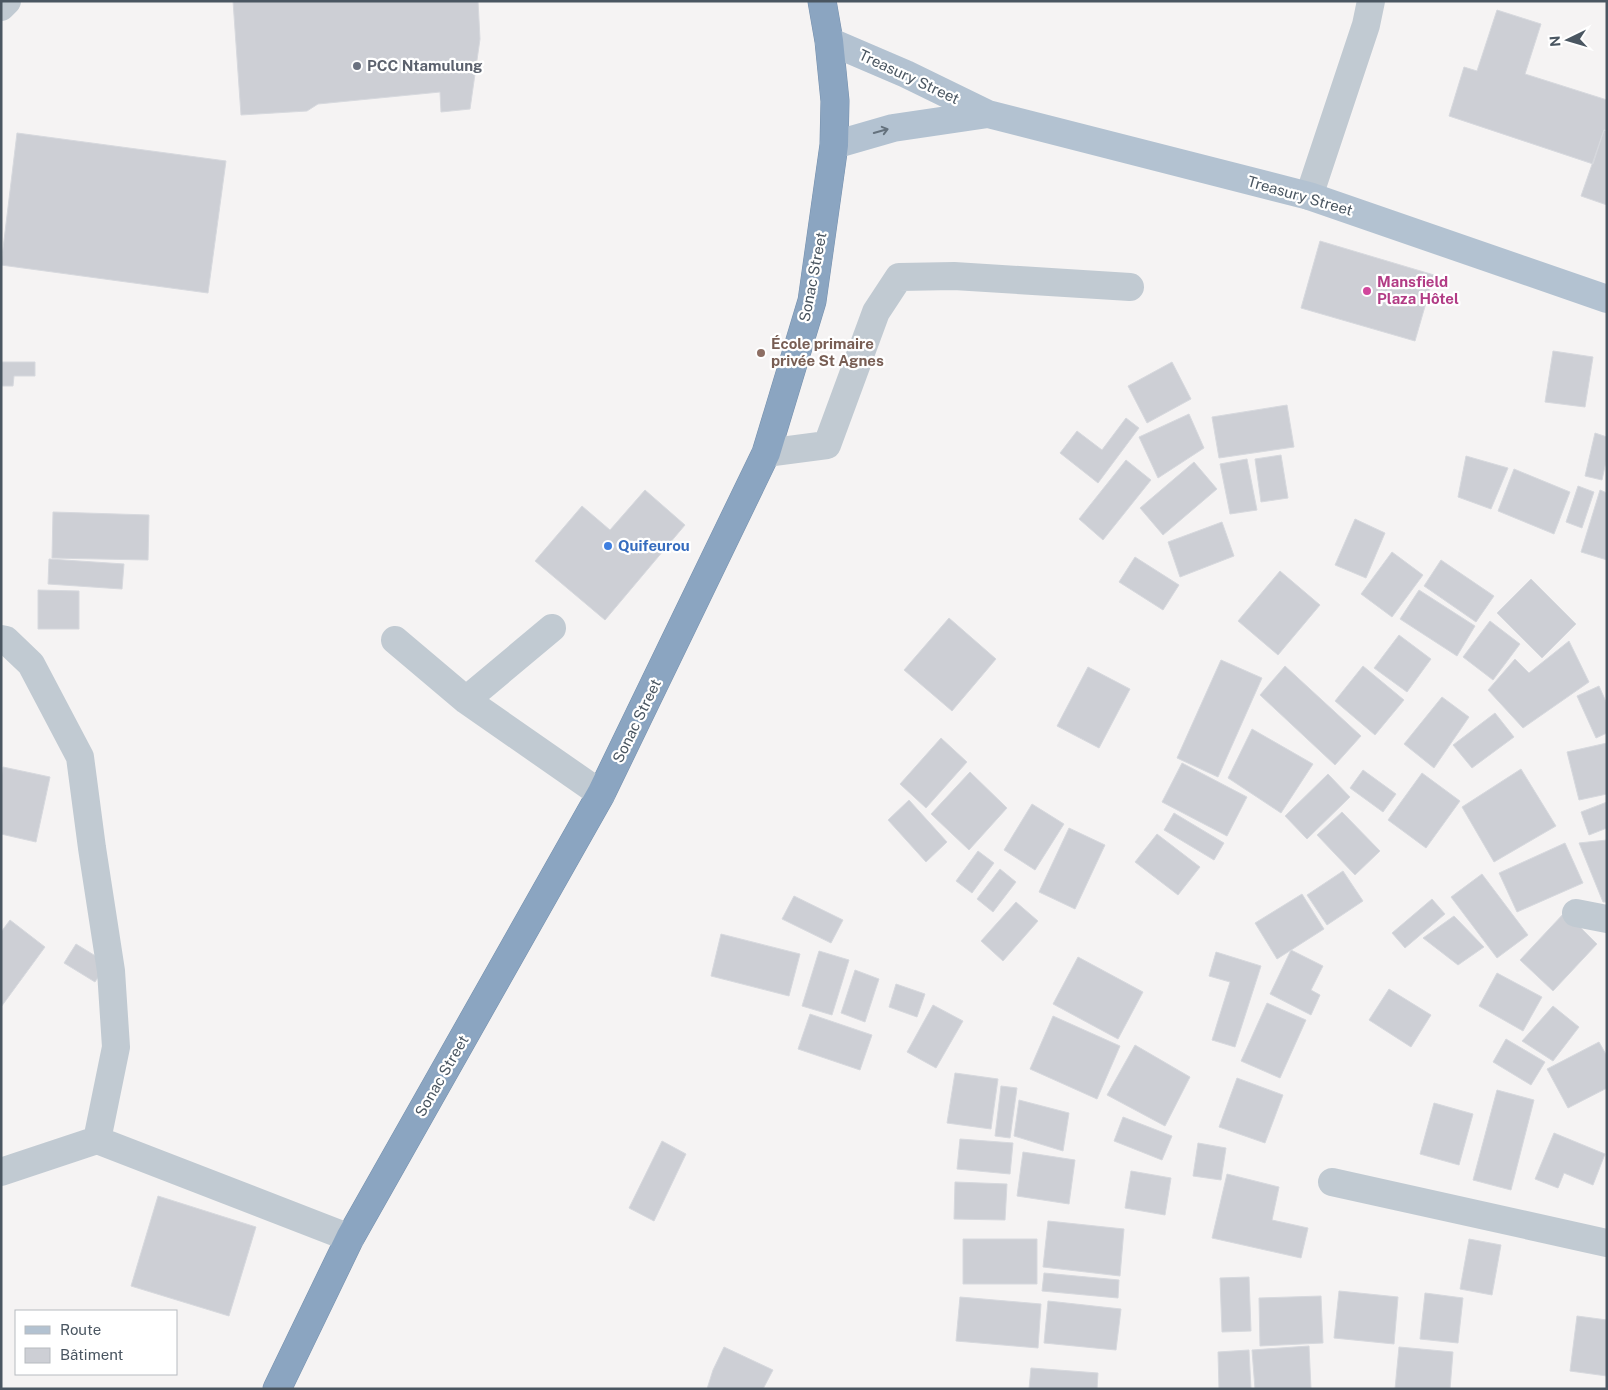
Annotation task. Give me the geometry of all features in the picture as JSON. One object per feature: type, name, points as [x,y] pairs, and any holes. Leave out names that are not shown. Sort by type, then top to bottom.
[{"type":"highway","name":"Sonac Street","points":[[277,1389],[350,1238],[601,794],[766,453],[812,301],[834,145],[835,101],[829,41],[822,1]]},
{"type":"main road","name":"Treasury Street","points":[[829,41],[906,74],[988,114],[1309,196],[1607,299]]},
{"type":"main road","name":"Treasury Street","points":[[834,145],[893,128],[988,114]]},
{"type":"street","points":[[1,7],[8,1]]},
{"type":"street","points":[[1309,196],[1366,25],[1371,1]]},
{"type":"street","points":[[766,453],[827,445],[876,312],[899,276],[954,276],[1130,287]]},
{"type":"street","points":[[466,700],[552,628]]},
{"type":"street","points":[[1,638],[6,640],[32,664],[80,757],[111,971],[116,1048],[97,1140]]},
{"type":"street","points":[[395,640],[466,700],[601,794]]},
{"type":"street","points":[[1576,914],[1607,919]]},
{"type":"street","points":[[1,1172],[97,1140],[350,1238]]},
{"type":"street","points":[[1332,1182],[1607,1243]]},
{"type":"building","name":"PCC Ntamulung","points":[[233,1],[478,1],[480,39],[470,109],[441,112],[440,92],[318,104],[307,111],[241,115]]},
{"type":"building","points":[[1497,10],[1541,24],[1525,74],[1607,100],[1607,131],[1604,130],[1593,164],[1449,116],[1464,67],[1477,71]]},
{"type":"building","points":[[1604,130],[1607,131],[1607,205],[1581,196]]},
{"type":"building","points":[[17,133],[226,161],[208,293],[1,265]]},
{"type":"building","name":"Mansfield Plaza Hôtel","points":[[1320,241],[1434,275],[1415,341],[1301,308]]},
{"type":"building","points":[[1553,351],[1593,357],[1585,407],[1545,402]]},
{"type":"building","points":[[1,362],[35,362],[35,376],[14,376],[13,386],[1,386]]},
{"type":"building","points":[[1172,362],[1191,399],[1147,423],[1128,386]]},
{"type":"building","points":[[1287,405],[1294,447],[1219,458],[1212,417]]},
{"type":"building","points":[[1189,414],[1204,448],[1158,478],[1139,437]]},
{"type":"building","points":[[1126,418],[1139,428],[1098,483],[1060,453],[1077,431],[1102,450]]},
{"type":"building","points":[[1595,433],[1607,437],[1607,457],[1602,480],[1585,476]]},
{"type":"building","points":[[1281,455],[1288,498],[1261,502],[1255,459]]},
{"type":"building","points":[[1466,456],[1508,468],[1491,509],[1458,497]]},
{"type":"building","points":[[1247,459],[1257,510],[1230,514],[1220,464]]},
{"type":"building","points":[[1126,460],[1151,480],[1103,540],[1079,519]]},
{"type":"building","points":[[1194,462],[1217,489],[1163,535],[1140,508]]},
{"type":"building","points":[[1514,469],[1570,492],[1554,534],[1498,511]]},
{"type":"building","points":[[1578,486],[1594,492],[1582,528],[1566,522]]},
{"type":"building","name":"Quifeurou","points":[[645,490],[685,525],[605,620],[535,561],[582,506],[610,530]]},
{"type":"building","points":[[1600,490],[1607,493],[1607,560],[1581,552]]},
{"type":"building","points":[[53,512],[149,515],[148,560],[52,558]]},
{"type":"building","points":[[1355,519],[1385,533],[1366,578],[1335,565]]},
{"type":"building","points":[[1222,522],[1234,556],[1180,577],[1168,542]]},
{"type":"building","points":[[1392,552],[1423,575],[1392,617],[1361,594]]},
{"type":"building","points":[[1135,557],[1179,585],[1163,610],[1119,582]]},
{"type":"building","points":[[49,559],[124,564],[122,589],[48,584]]},
{"type":"building","points":[[1441,560],[1494,596],[1476,622],[1424,586]]},
{"type":"building","points":[[1280,571],[1320,605],[1278,655],[1238,621]]},
{"type":"building","points":[[1531,579],[1576,624],[1542,658],[1497,613]]},
{"type":"building","points":[[38,590],[79,591],[79,629],[38,629]]},
{"type":"building","points":[[1419,590],[1475,626],[1457,656],[1400,619]]},
{"type":"building","points":[[949,618],[996,659],[952,711],[904,670]]},
{"type":"building","points":[[1490,621],[1520,644],[1493,680],[1463,657]]},
{"type":"building","points":[[1399,635],[1431,659],[1407,692],[1374,668]]},
{"type":"building","points":[[1569,641],[1589,682],[1523,728],[1488,690],[1515,659],[1529,673]]},
{"type":"building","points":[[1221,660],[1262,678],[1218,777],[1177,758]]},
{"type":"building","points":[[1285,666],[1361,736],[1335,765],[1260,695]]},
{"type":"building","points":[[1363,666],[1404,700],[1375,735],[1335,701]]},
{"type":"building","points":[[1088,667],[1130,689],[1099,748],[1057,726]]},
{"type":"building","points":[[1599,686],[1607,704],[1607,733],[1596,738],[1577,696]]},
{"type":"building","points":[[1442,697],[1469,717],[1434,768],[1404,744]]},
{"type":"building","points":[[1495,713],[1514,737],[1472,768],[1453,745]]},
{"type":"building","points":[[1252,729],[1313,764],[1281,813],[1228,778]]},
{"type":"building","points":[[941,738],[967,762],[926,808],[900,784]]},
{"type":"building","points":[[1607,743],[1607,794],[1579,800],[1567,752]]},
{"type":"building","points":[[1182,763],[1247,797],[1227,836],[1162,802]]},
{"type":"building","points":[[3,767],[50,777],[36,842],[1,834],[1,778]]},
{"type":"building","points":[[1521,769],[1556,826],[1494,862],[1462,807]]},
{"type":"building","points":[[1363,770],[1396,794],[1383,812],[1350,788]]},
{"type":"building","points":[[970,772],[1007,808],[969,850],[931,814]]},
{"type":"building","points":[[1422,773],[1460,801],[1426,848],[1388,820]]},
{"type":"building","points":[[1328,774],[1350,797],[1307,839],[1285,816]]},
{"type":"building","points":[[909,800],[947,842],[926,862],[888,820]]},
{"type":"building","points":[[1607,802],[1607,828],[1589,835],[1581,812]]},
{"type":"building","points":[[1032,804],[1064,824],[1035,870],[1004,850]]},
{"type":"building","points":[[1342,812],[1380,851],[1355,875],[1317,835]]},
{"type":"building","points":[[1174,813],[1224,843],[1214,860],[1164,830]]},
{"type":"building","points":[[1069,828],[1105,845],[1075,909],[1039,892]]},
{"type":"building","points":[[1157,834],[1200,867],[1178,895],[1135,862]]},
{"type":"building","points":[[1607,840],[1607,902],[1603,902],[1579,843]]},
{"type":"building","points":[[1565,843],[1583,883],[1517,912],[1499,873]]},
{"type":"building","points":[[978,851],[994,863],[972,893],[956,881]]},
{"type":"building","points":[[1000,869],[1016,882],[993,912],[977,899]]},
{"type":"building","points":[[1343,871],[1363,901],[1327,925],[1307,895]]},
{"type":"building","points":[[1482,874],[1528,935],[1497,958],[1451,897]]},
{"type":"building","points":[[1302,894],[1324,929],[1277,959],[1255,923]]},
{"type":"building","points":[[794,896],[843,920],[831,943],[782,919]]},
{"type":"building","points":[[1432,899],[1445,914],[1405,948],[1392,933]]},
{"type":"building","points":[[1016,902],[1038,921],[1003,961],[981,941]]},
{"type":"building","points":[[1565,912],[1597,944],[1553,991],[1520,960]]},
{"type":"building","points":[[1454,916],[1484,947],[1458,965],[1423,938]]},
{"type":"building","points":[[10,920],[45,947],[1,1007],[1,932]]},
{"type":"building","points":[[721,934],[800,954],[789,996],[711,976]]},
{"type":"building","points":[[76,944],[107,963],[95,982],[64,963]]},
{"type":"building","points":[[1291,950],[1323,966],[1311,990],[1320,995],[1311,1015],[1270,994]]},
{"type":"building","points":[[819,951],[849,960],[832,1015],[802,1006]]},
{"type":"building","points":[[1216,952],[1261,966],[1235,1047],[1212,1040],[1230,982],[1209,976]]},
{"type":"building","points":[[1078,957],[1143,992],[1118,1039],[1053,1004]]},
{"type":"building","points":[[855,970],[879,979],[865,1022],[841,1013]]},
{"type":"building","points":[[1497,973],[1542,997],[1523,1031],[1479,1006]]},
{"type":"building","points":[[896,984],[925,994],[917,1017],[889,1007]]},
{"type":"building","points":[[1389,989],[1431,1015],[1411,1047],[1369,1020]]},
{"type":"building","points":[[1267,1003],[1306,1020],[1280,1078],[1241,1061]]},
{"type":"building","points":[[933,1005],[963,1021],[936,1068],[907,1052]]},
{"type":"building","points":[[1553,1006],[1579,1027],[1553,1061],[1522,1041]]},
{"type":"building","points":[[810,1014],[872,1035],[860,1070],[798,1049]]},
{"type":"building","points":[[1053,1016],[1120,1046],[1097,1099],[1030,1069]]},
{"type":"building","points":[[1506,1039],[1545,1062],[1531,1085],[1493,1062]]},
{"type":"building","points":[[1599,1042],[1607,1056],[1607,1088],[1568,1108],[1547,1069]]},
{"type":"building","points":[[1135,1045],[1190,1077],[1165,1126],[1107,1095]]},
{"type":"building","points":[[955,1073],[998,1079],[991,1129],[947,1123]]},
{"type":"building","points":[[1237,1078],[1283,1095],[1265,1143],[1219,1127]]},
{"type":"building","points":[[1001,1086],[1017,1088],[1010,1138],[995,1136]]},
{"type":"building","points":[[1497,1090],[1534,1100],[1511,1190],[1473,1180]]},
{"type":"building","points":[[1019,1100],[1069,1113],[1063,1151],[1014,1136]]},
{"type":"building","points":[[1434,1103],[1473,1114],[1459,1165],[1420,1154]]},
{"type":"building","points":[[1123,1117],[1172,1136],[1162,1160],[1114,1141]]},
{"type":"building","points":[[1554,1133],[1605,1154],[1593,1185],[1564,1173],[1558,1188],[1535,1179]]},
{"type":"building","points":[[960,1139],[1013,1143],[1010,1174],[957,1169]]},
{"type":"building","points":[[662,1141],[686,1154],[654,1221],[629,1208]]},
{"type":"building","points":[[1198,1143],[1226,1148],[1221,1180],[1193,1176]]},
{"type":"building","points":[[1023,1152],[1075,1160],[1069,1204],[1017,1196]]},
{"type":"building","points":[[1131,1171],[1171,1178],[1165,1215],[1125,1208]]},
{"type":"building","points":[[1227,1174],[1279,1187],[1272,1220],[1308,1228],[1301,1258],[1212,1238]]},
{"type":"building","points":[[955,1182],[1007,1184],[1005,1220],[954,1219]]},
{"type":"building","points":[[158,1196],[256,1227],[229,1316],[131,1286]]},
{"type":"building","points":[[1048,1221],[1124,1229],[1120,1276],[1043,1267]]},
{"type":"building","points":[[963,1239],[1037,1239],[1037,1284],[963,1284]]},
{"type":"building","points":[[1469,1239],[1501,1245],[1492,1295],[1460,1289]]},
{"type":"building","points":[[1044,1273],[1119,1280],[1118,1298],[1042,1291]]},
{"type":"building","points":[[1249,1277],[1251,1331],[1222,1332],[1220,1278]]},
{"type":"building","points":[[1339,1291],[1398,1297],[1394,1344],[1334,1338]]},
{"type":"building","points":[[1425,1293],[1463,1298],[1458,1343],[1420,1339]]},
{"type":"building","points":[[1321,1296],[1323,1343],[1260,1346],[1259,1298]]},
{"type":"building","points":[[960,1297],[1041,1304],[1038,1348],[956,1341]]},
{"type":"building","points":[[1048,1301],[1121,1309],[1116,1350],[1044,1343]]},
{"type":"building","points":[[1577,1316],[1607,1320],[1607,1376],[1570,1371]]},
{"type":"building","points":[[1309,1346],[1311,1389],[1255,1389],[1252,1350]]},
{"type":"building","points":[[724,1347],[773,1370],[763,1389],[707,1389],[713,1370]]},
{"type":"building","points":[[1399,1347],[1453,1352],[1450,1389],[1395,1389]]},
{"type":"building","points":[[1249,1350],[1251,1389],[1219,1389],[1218,1352]]},
{"type":"building","points":[[1031,1368],[1098,1373],[1097,1389],[1029,1389]]},
{"type":"place","name":"PCC Ntamulung","points":[[357,66]]},
{"type":"place","name":"Mansfield Plaza Hôtel","points":[[1367,291]]},
{"type":"place","name":"École primaire privée St Agnes","points":[[761,353]]},
{"type":"place","name":"Quifeurou","points":[[608,546]]}]
